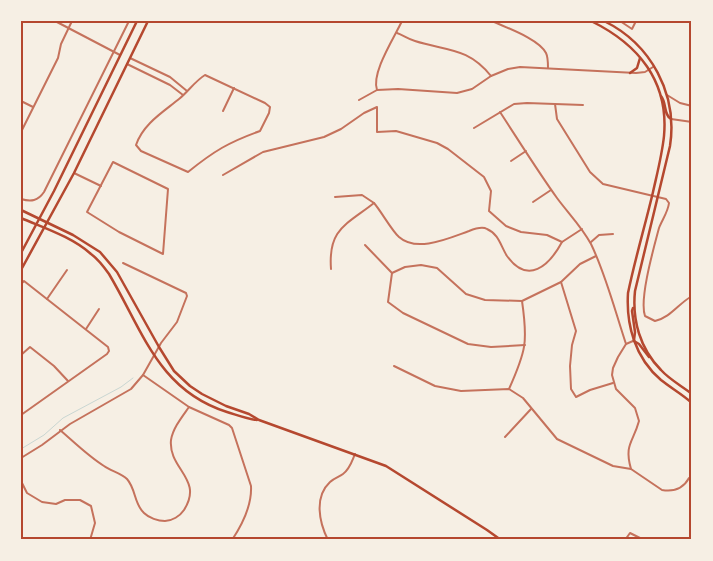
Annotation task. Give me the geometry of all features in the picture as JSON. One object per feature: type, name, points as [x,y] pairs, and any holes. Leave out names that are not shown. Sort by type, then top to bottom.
[{"type":"main road","points":[[21,253],[40,219],[137,21]]},
{"type":"main road","points":[[21,270],[74,173],[148,21]]},
{"type":"main road","points":[[591,21],[620,38],[640,56],[649,70],[660,95],[664,112],[664,135],[652,196],[628,293],[628,312],[634,341],[646,363],[658,378],[692,403]]},
{"type":"main road","points":[[604,21],[622,31],[634,41],[654,66],[663,82],[671,119],[670,146],[638,278],[632,312],[635,332],[634,341]]},
{"type":"main road","points":[[630,73],[638,65],[640,56]]},
{"type":"main road","points":[[660,95],[664,99],[667,115],[671,119]]},
{"type":"main road","points":[[21,210],[82,240],[100,252],[110,263],[130,294],[159,348],[174,371],[190,386],[213,400],[249,414],[258,420]]},
{"type":"main road","points":[[21,218],[79,245],[101,263],[164,370],[178,385],[197,399],[217,409],[258,420],[377,462],[479,524],[501,540]]},
{"type":"main road","points":[[634,306],[636,326],[652,360]]},
{"type":"main road","points":[[634,341],[639,344],[644,352],[668,377],[692,394]]},
{"type":"street","points":[[55,21],[120,55]]},
{"type":"street","points":[[21,132],[58,58],[61,44],[72,21]]},
{"type":"street","points":[[21,199],[29,201],[40,197],[44,192],[129,21]]},
{"type":"street","points":[[377,90],[375,84],[379,68],[402,21]]},
{"type":"street","points":[[492,21],[537,42],[547,55],[548,68]]},
{"type":"street","points":[[504,27],[506,21]]},
{"type":"street","points":[[620,21],[632,29],[636,21]]},
{"type":"street","points":[[397,33],[414,41],[446,48],[472,58],[483,66],[491,76]]},
{"type":"street","points":[[130,58],[170,77],[187,91]]},
{"type":"street","points":[[127,64],[170,85],[183,95]]},
{"type":"street","points":[[359,100],[377,90],[457,93],[472,89],[491,76],[508,69],[520,67],[641,73],[654,66]]},
{"type":"street","points":[[205,75],[265,103],[270,107],[269,113],[260,131],[218,149],[188,172],[141,151],[136,145],[139,137],[156,116],[187,91],[205,75]]},
{"type":"street","points":[[223,111],[234,88]]},
{"type":"street","points":[[667,95],[680,103],[692,106]]},
{"type":"street","points":[[21,101],[33,107]]},
{"type":"street","points":[[474,128],[514,104],[583,105]]},
{"type":"street","points":[[555,104],[557,119],[596,179],[603,184],[666,199],[669,203],[659,230],[646,286],[643,310],[645,316],[655,321],[663,319],[692,296]]},
{"type":"street","points":[[223,175],[263,152],[324,137],[377,107],[377,132],[396,131],[437,143],[448,149],[484,177],[491,191],[489,211],[496,218],[506,226],[521,232],[547,235],[562,242]]},
{"type":"street","points":[[500,112],[568,215],[582,229],[590,243],[626,344]]},
{"type":"street","points":[[671,119],[692,122]]},
{"type":"street","points":[[511,161],[526,151]]},
{"type":"street","points":[[113,162],[167,188],[163,254],[119,232],[87,212],[101,186],[113,162]]},
{"type":"street","points":[[74,173],[101,186]]},
{"type":"street","points":[[533,202],[551,190]]},
{"type":"street","points":[[335,197],[362,195],[374,203],[398,236],[407,242],[420,244],[486,228],[500,241],[506,254],[515,265],[525,270],[535,270],[545,264],[554,257],[562,242],[582,229]]},
{"type":"street","points":[[331,269],[330,256],[334,238],[341,228],[374,203]]},
{"type":"street","points":[[590,243],[599,235],[613,234]]},
{"type":"street","points":[[365,245],[392,273]]},
{"type":"street","points":[[392,273],[405,267],[421,265],[437,268],[466,294],[485,300],[522,300],[561,282],[580,264],[596,256]]},
{"type":"street","points":[[21,458],[42,445],[60,430],[131,389],[143,375],[178,320],[187,296],[186,293],[123,263]]},
{"type":"street","points":[[47,299],[67,270]]},
{"type":"street","points":[[392,273],[388,302],[403,314],[468,344],[491,347],[525,345]]},
{"type":"street","points":[[21,284],[24,281],[108,347],[109,351],[108,354],[21,415]]},
{"type":"street","points":[[561,282],[576,331],[572,345],[571,389],[576,398],[590,390],[613,383]]},
{"type":"street","points":[[509,388],[525,345],[522,300]]},
{"type":"street","points":[[86,329],[99,310]]},
{"type":"street","points":[[631,469],[627,455],[628,446],[639,422],[638,413],[616,389],[613,383],[613,368],[626,344],[634,341]]},
{"type":"street","points":[[21,355],[30,347],[54,366],[68,381]]},
{"type":"street","points":[[394,366],[435,386],[461,391],[509,388],[523,398],[556,439],[613,466],[631,469],[662,490],[668,491],[680,488],[685,485],[689,478]]},
{"type":"street","points":[[143,375],[189,407],[222,421],[232,428],[251,486],[252,496],[240,529],[232,540]]},
{"type":"street","points":[[60,430],[93,459],[128,480],[139,508],[144,514],[154,519],[166,521],[181,514],[190,499],[190,486],[172,454],[171,440],[174,430],[189,407]]},
{"type":"street","points":[[506,436],[531,409]]},
{"type":"street","points":[[328,540],[320,515],[321,495],[325,487],[332,480],[348,469],[355,454]]},
{"type":"street","points":[[21,481],[27,493],[42,502],[56,504],[65,500],[80,500],[91,506],[95,523],[90,540]]},
{"type":"street","points":[[625,540],[630,533],[644,540]]},
{"type":"waterway","points":[[21,449],[44,435],[63,418],[121,387],[133,378]]}]
